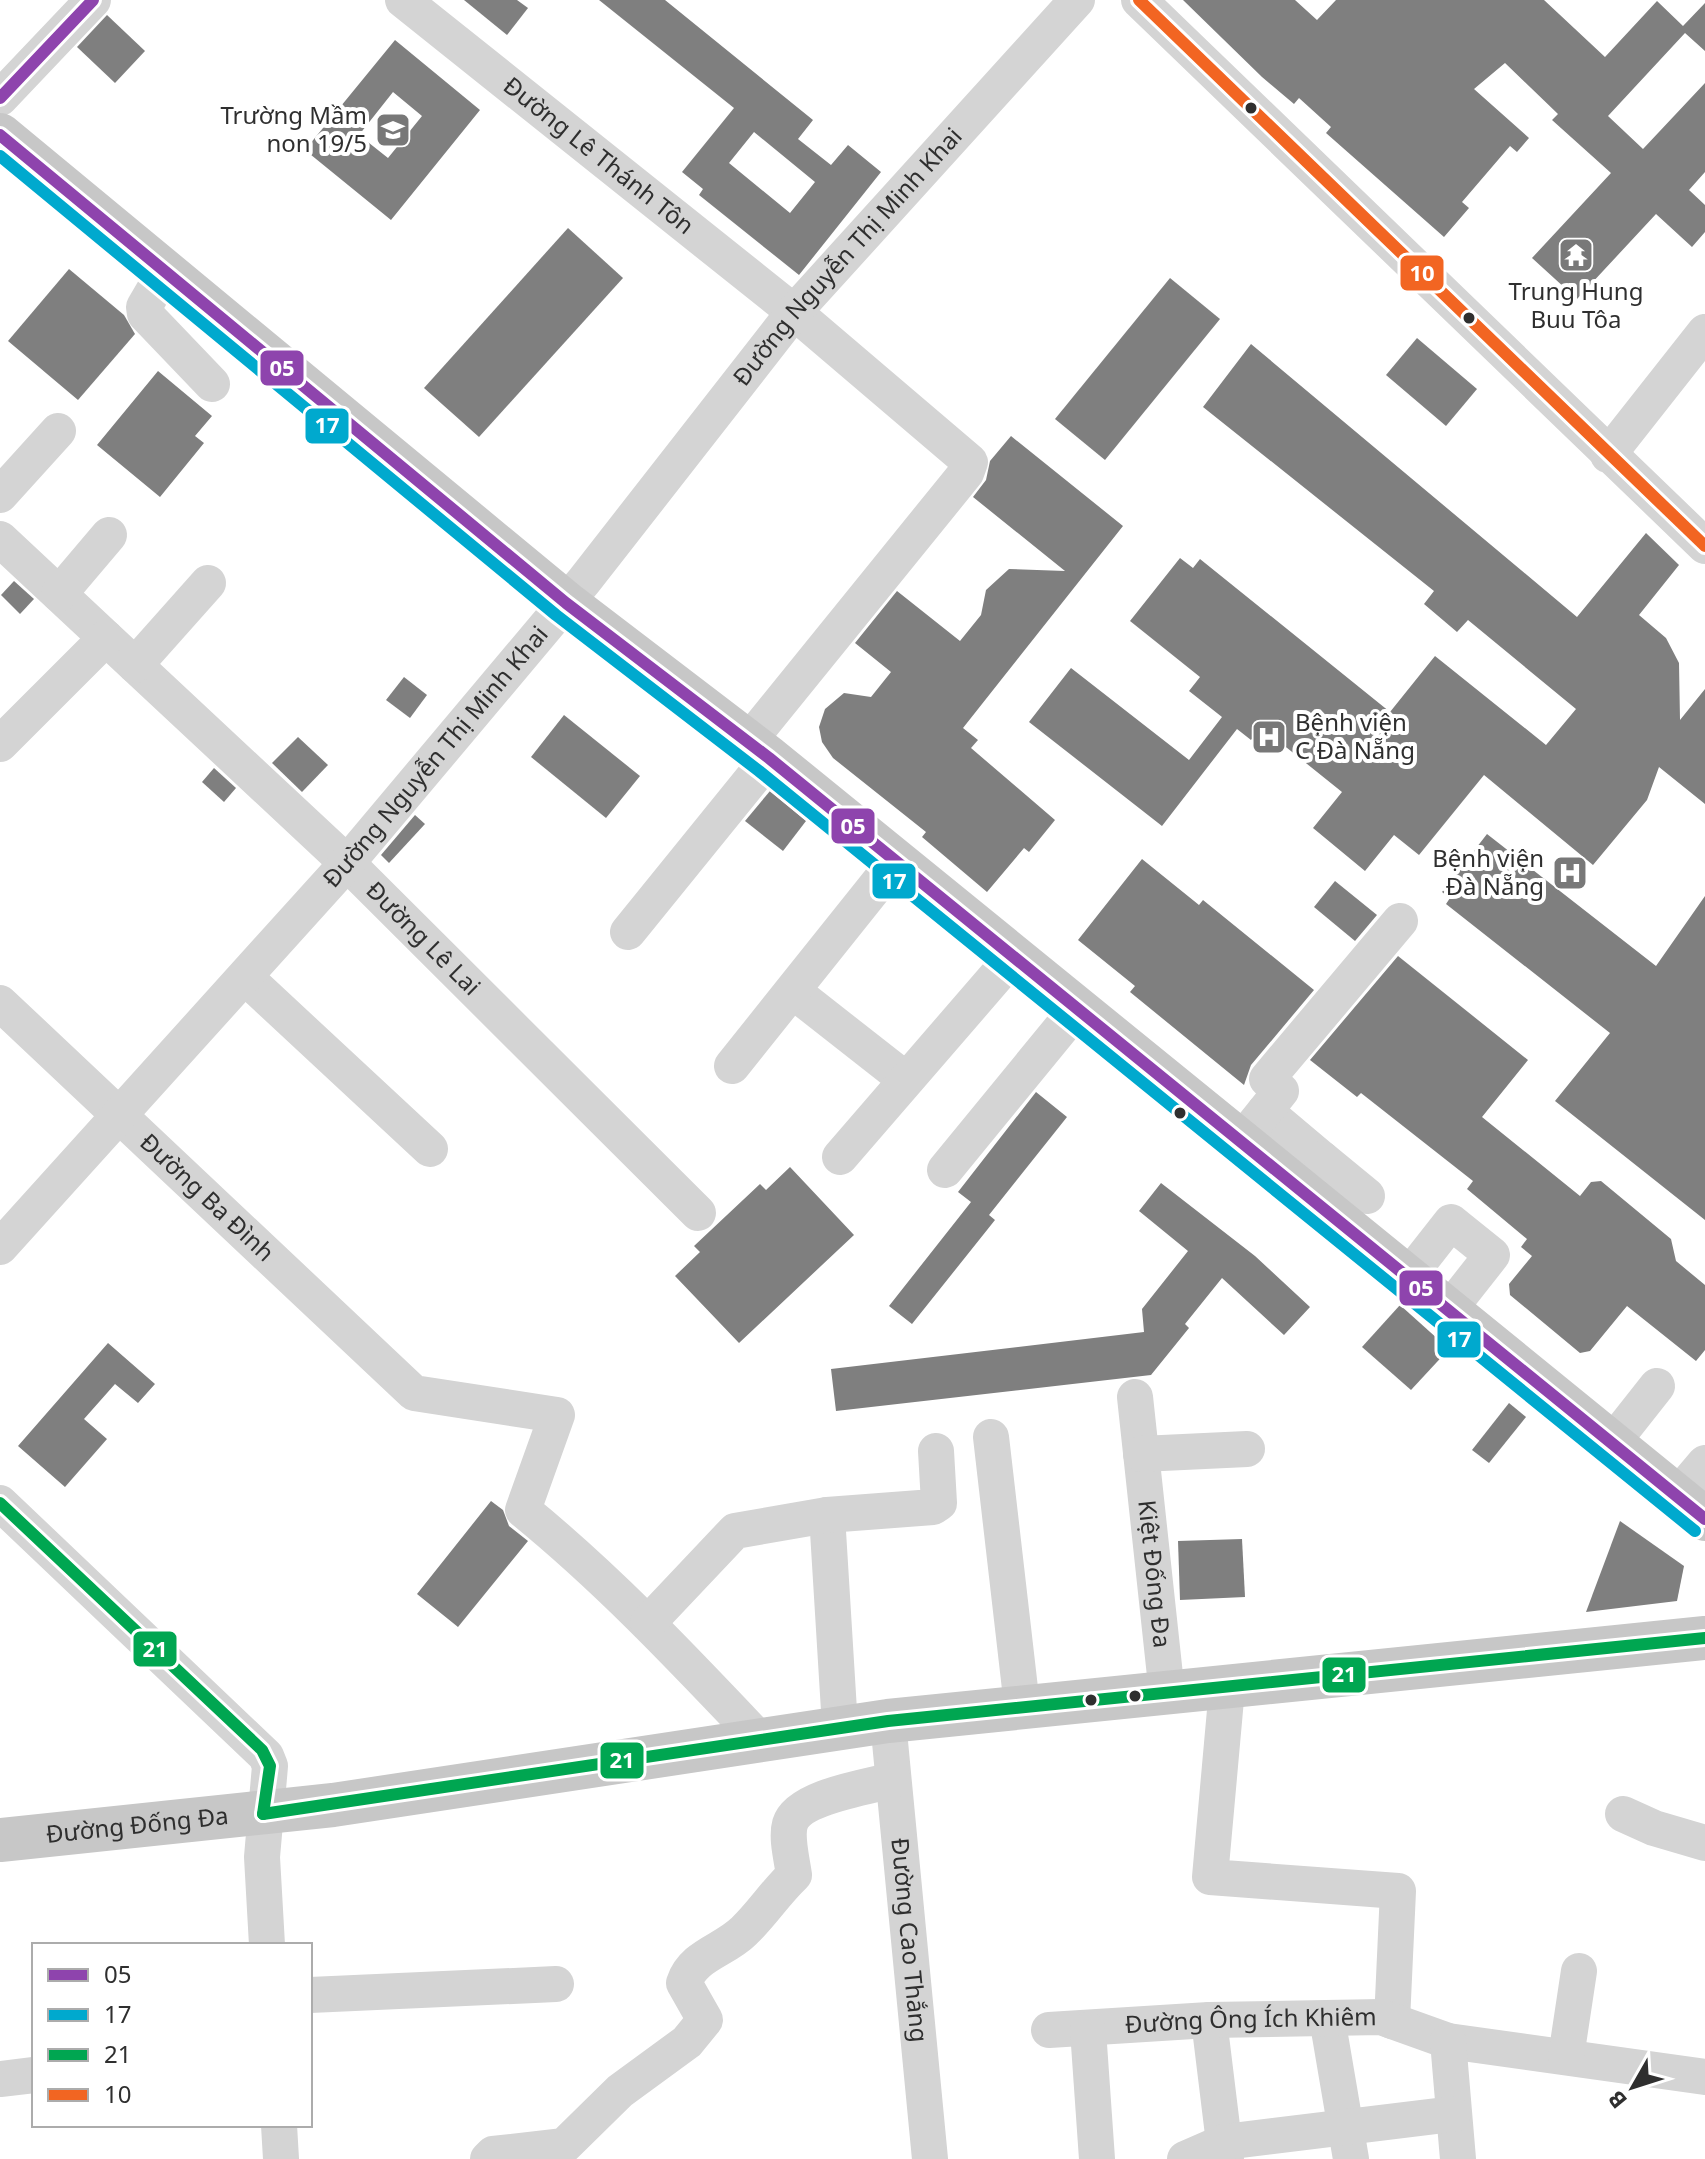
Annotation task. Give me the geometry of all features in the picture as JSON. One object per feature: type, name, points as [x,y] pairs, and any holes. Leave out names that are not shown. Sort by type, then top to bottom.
[{"type":"main road","points":[[0,135],[566,603],[758,750],[1076,1010],[1252,1127],[1310,1174],[1407,1278],[1691,1508]]},
{"type":"main road","name":"Đường Đống Đa","points":[[0,1840],[263,1814],[888,1721],[1705,1638]]},
{"type":"street","points":[[0,98],[93,0]]},
{"type":"street","name":"Đường Lê Thánh Tôn","points":[[403,0],[794,312],[970,462],[957,485],[758,750]]},
{"type":"street","name":"Đường Nguyễn Thị Minh Khai","points":[[0,1247],[347,863],[566,603],[794,312],[1077,0]]},
{"type":"street","points":[[1139,0],[1705,546]]},
{"type":"street","points":[[165,271],[144,307],[145,314],[212,384]]},
{"type":"street","points":[[1608,455],[1705,332]]},
{"type":"street","points":[[0,495],[58,431]]},
{"type":"street","points":[[59,594],[109,535]]},
{"type":"street","name":"Đường Lê Lai","points":[[0,539],[347,863],[698,1213]]},
{"type":"street","points":[[135,665],[208,583]]},
{"type":"street","points":[[0,744],[106,638]]},
{"type":"street","points":[[628,932],[758,750]]},
{"type":"street","points":[[732,1066],[895,862]]},
{"type":"street","points":[[1252,1127],[1281,1091],[1267,1079],[1400,921]]},
{"type":"street","points":[[840,1157],[1012,958]]},
{"type":"street","points":[[245,977],[430,1149]]},
{"type":"street","points":[[794,992],[905,1079]]},
{"type":"street","name":"Đường Ba Đình","points":[[0,1003],[414,1393],[557,1415],[523,1510],[566,1544],[648,1623]]},
{"type":"street","points":[[945,1170],[1076,1010]]},
{"type":"street","points":[[1310,1174],[1367,1196]]},
{"type":"street","points":[[1407,1278],[1451,1222],[1492,1255],[1448,1311]]},
{"type":"street","points":[[1612,1443],[1657,1386]]},
{"type":"street","name":"Kiệt Đống Đa","points":[[1135,1397],[1167,1694]]},
{"type":"street","points":[[991,1437],[1022,1706]]},
{"type":"street","points":[[1141,1454],[1247,1449]]},
{"type":"street","points":[[760,1740],[648,1623],[735,1531],[827,1515],[933,1507],[939,1503],[936,1451]]},
{"type":"street","points":[[1691,1508],[1705,1463]]},
{"type":"street","points":[[0,1503],[262,1750],[270,1766],[263,1814],[267,1943]]},
{"type":"street","points":[[827,1515],[840,1727]]},
{"type":"street","points":[[1227,1688],[1210,1877],[1398,1891],[1392,2021]]},
{"type":"street","name":"Đường Cao Thắng","points":[[888,1721],[930,2159]]},
{"type":"street","points":[[488,2159],[493,2154],[564,2146],[620,2091],[687,2042],[705,2020],[684,1983],[689,1967],[743,1932],[768,1899],[794,1875],[788,1827],[795,1812],[827,1797],[893,1780]]},
{"type":"street","points":[[1623,1814],[1654,1828],[1705,1843]]},
{"type":"street","points":[[1566,2057],[1579,1971]]},
{"type":"street","points":[[312,1995],[556,1984]]},
{"type":"street","name":"Đường Ông Ích Khiêm","points":[[1049,2030],[1088,2030],[1209,2020],[1381,2017],[1448,2041],[1705,2077]]},
{"type":"street","points":[[1327,2018],[1349,2143]]},
{"type":"street","points":[[1209,2020],[1225,2150]]},
{"type":"street","points":[[1088,2030],[1097,2159]]},
{"type":"street","points":[[1448,2041],[1458,2159]]},
{"type":"street","points":[[0,2079],[32,2075]]},
{"type":"street","points":[[1185,2159],[1225,2150],[1349,2143],[1453,2114]]},
{"type":"street","points":[[279,2127],[281,2159]]},
{"type":"building","points":[[464,0],[517,0],[528,8],[507,35]]},
{"type":"building","points":[[599,0],[665,0],[813,120],[798,139],[831,165],[848,145],[881,172],[799,275],[699,195],[703,189],[682,172],[734,108]],"holes":[[[754,132],[815,182],[790,213],[729,163]]]},
{"type":"building","points":[[1183,0],[1295,0],[1317,20],[1336,0],[1544,0],[1605,57],[1657,1],[1683,26],[1705,3],[1705,51],[1685,33],[1608,116],[1643,149],[1705,83],[1705,172],[1689,190],[1705,205],[1705,232],[1692,247],[1656,214],[1577,299],[1532,258],[1611,173],[1552,120],[1558,114],[1505,63],[1474,89],[1529,138],[1517,152],[1510,146],[1462,202],[1469,208],[1444,237],[1326,133],[1331,127],[1299,98],[1294,104],[1262,77]]},
{"type":"building","points":[[107,15],[145,51],[115,83],[77,47]]},
{"type":"building","name":"Trường Mầm non 19/5","points":[[395,40],[480,110],[391,220],[305,150]],"holes":[[[393,92],[422,116],[388,158],[359,135]]]},
{"type":"building","points":[[568,228],[623,278],[479,437],[424,388]]},
{"type":"building","points":[[69,269],[124,315],[135,334],[78,400],[8,341]]},
{"type":"building","points":[[1170,278],[1220,319],[1105,460],[1055,419]]},
{"type":"building","points":[[1417,338],[1477,389],[1446,426],[1386,375]]},
{"type":"building","points":[[1251,344],[1577,617],[1646,533],[1679,565],[1639,615],[1666,638],[1679,663],[1680,720],[1705,689],[1705,804],[1659,767],[1647,800],[1593,865],[1484,775],[1419,855],[1394,835],[1365,871],[1313,828],[1342,792],[1261,727],[1251,740],[1237,729],[1162,826],[1029,722],[1071,668],[1189,760],[1222,717],[1189,691],[1200,677],[1130,621],[1180,558],[1193,568],[1200,559],[1390,712],[1435,656],[1546,745],[1576,709],[1468,620],[1457,632],[1424,604],[1434,591],[1203,407]]},
{"type":"building","points":[[158,371],[212,416],[195,436],[204,443],[160,497],[97,445]]},
{"type":"building","points":[[1011,436],[1123,526],[963,728],[978,740],[971,748],[1055,820],[1029,852],[1024,848],[987,892],[922,837],[926,832],[833,758],[822,742],[819,727],[825,709],[844,693],[871,697],[891,672],[855,643],[897,591],[960,641],[981,615],[986,590],[1009,569],[1065,571],[973,497],[986,480],[990,461]]},
{"type":"building","points":[[14,581],[34,599],[20,614],[1,595]]},
{"type":"building","points":[[404,677],[427,695],[410,718],[386,700]]},
{"type":"building","points":[[564,715],[640,776],[606,818],[531,757]]},
{"type":"building","points":[[298,737],[328,765],[302,792],[272,763]]},
{"type":"building","points":[[214,768],[236,788],[224,802],[202,782]]},
{"type":"building","points":[[770,791],[806,821],[783,851],[745,821]]},
{"type":"building","points":[[415,815],[425,824],[389,863],[381,855]]},
{"type":"building","points":[[1487,834],[1656,966],[1705,896],[1705,1220],[1555,1101],[1610,1033],[1446,904],[1450,898],[1442,892]]},
{"type":"building","points":[[1142,859],[1199,905],[1203,900],[1314,990],[1251,1065],[1244,1085],[1130,992],[1135,986],[1078,940]]},
{"type":"building","points":[[1335,881],[1377,915],[1355,941],[1314,907]]},
{"type":"building","points":[[1398,956],[1528,1060],[1482,1117],[1580,1196],[1591,1182],[1601,1181],[1671,1239],[1676,1261],[1705,1285],[1705,1350],[1696,1361],[1627,1306],[1590,1351],[1580,1353],[1510,1295],[1509,1284],[1532,1256],[1521,1247],[1527,1239],[1467,1189],[1473,1181],[1361,1093],[1357,1097],[1310,1060]]},
{"type":"building","points":[[1036,1092],[1067,1117],[989,1215],[995,1220],[912,1324],[889,1306],[971,1202],[958,1192]]},
{"type":"building","points":[[790,1167],[854,1235],[739,1343],[675,1276],[700,1252],[694,1246],[760,1184],[766,1190]]},
{"type":"building","points":[[1161,1183],[1255,1256],[1310,1307],[1284,1335],[1222,1278],[1185,1324],[1189,1328],[1151,1375],[836,1411],[831,1369],[1144,1332],[1142,1309],[1188,1251],[1139,1211]]},
{"type":"building","points":[[1400,1305],[1449,1349],[1411,1390],[1362,1347]]},
{"type":"building","points":[[108,1343],[155,1384],[138,1403],[115,1384],[84,1419],[107,1439],[65,1487],[18,1446]]},
{"type":"building","points":[[1509,1403],[1526,1417],[1489,1463],[1472,1450]]},
{"type":"building","points":[[491,1501],[503,1510],[509,1526],[528,1541],[458,1627],[417,1594]]},
{"type":"building","points":[[1620,1521],[1684,1566],[1677,1601],[1586,1612]]},
{"type":"building","points":[[1242,1539],[1245,1597],[1180,1600],[1178,1541]]},
{"type":"transit line","name":"05","points":[[0,98],[93,0]]},
{"type":"transit line","name":"10","points":[[1139,0],[1705,546]]},
{"type":"transit line","name":"05","points":[[0,135],[566,603],[769,758],[1705,1519]]},
{"type":"transit line","name":"17","points":[[0,156],[556,615],[759,771],[1695,1531]]},
{"type":"transit line","name":"21","points":[[0,1503],[262,1750],[270,1766],[263,1814]]},
{"type":"transit line","name":"21","points":[[263,1814],[888,1721],[1705,1638]]},
{"type":"place","name":"Trường Mầm non 19/5","points":[[393,130]]},
{"type":"place","name":"Trung Hung Buu Tôa","points":[[1576,255]]},
{"type":"place","name":"Bệnh viện C Đà Nẵng","points":[[1269,737]]},
{"type":"place","name":"Bệnh viện Đà Nẵng","points":[[1570,873]]}]
